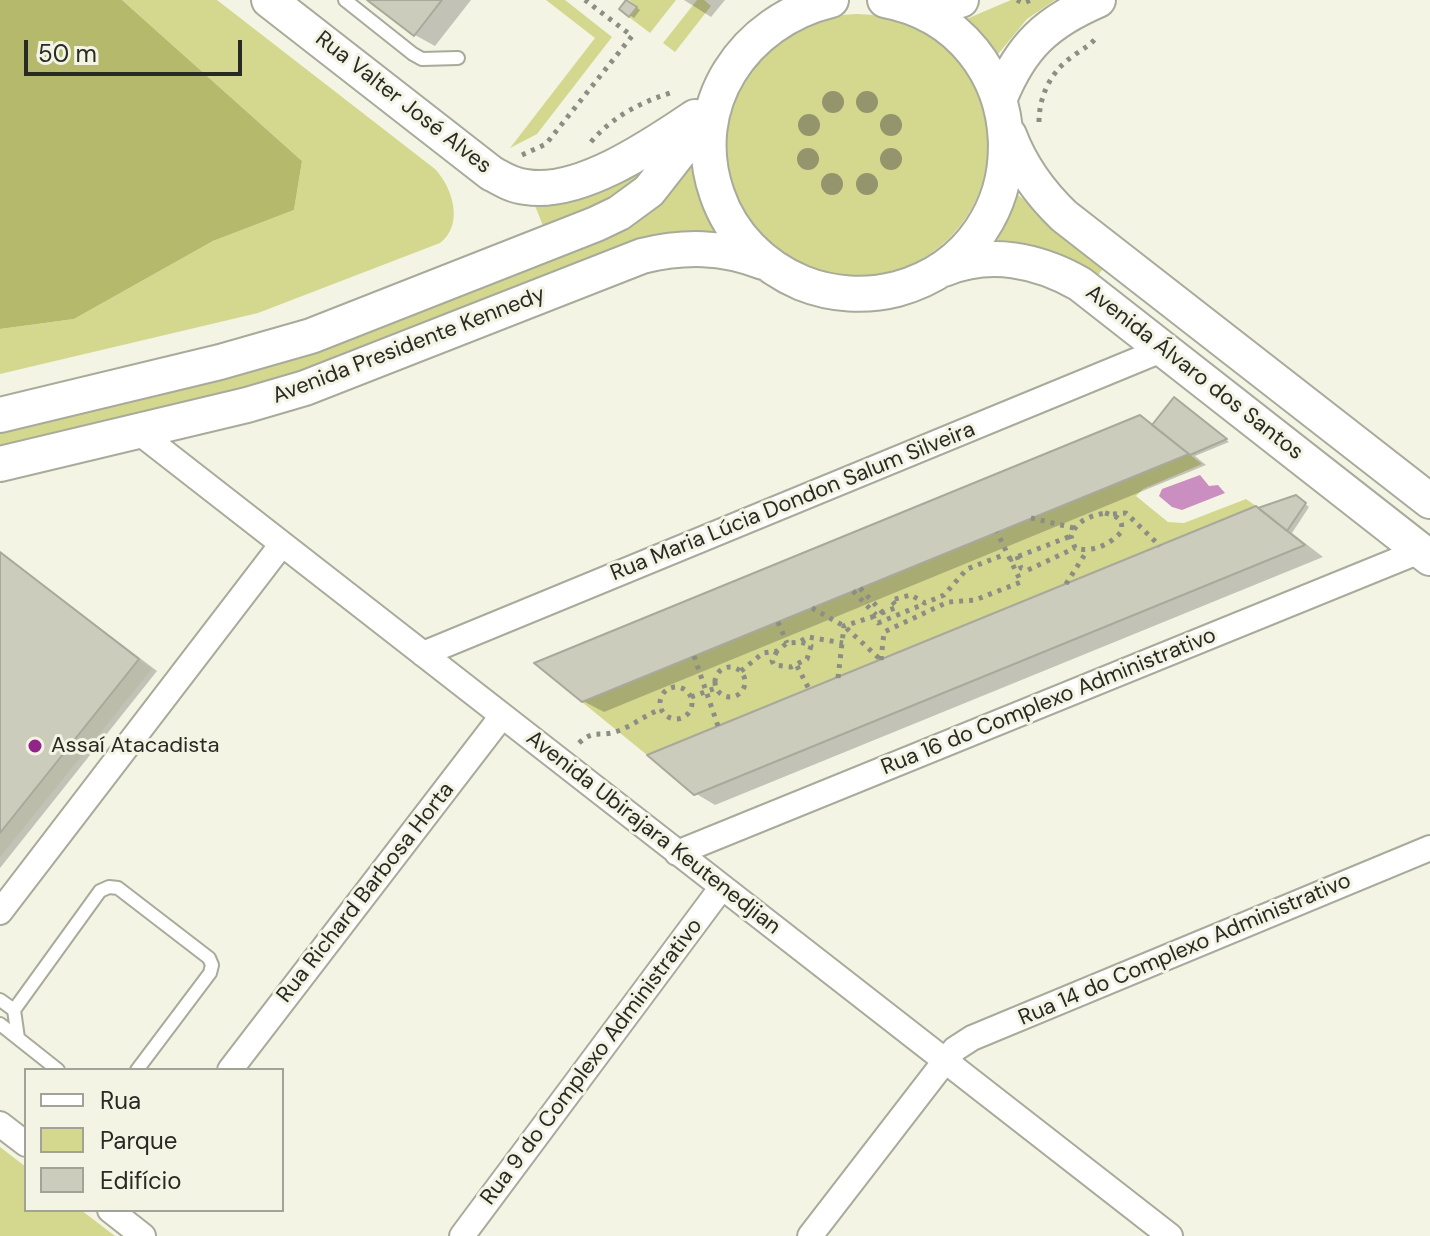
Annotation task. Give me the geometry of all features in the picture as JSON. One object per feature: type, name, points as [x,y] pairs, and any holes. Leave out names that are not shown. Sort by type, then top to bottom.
[{"type":"main road","name":"Rua Valter José Alves","points":[[269,0],[491,173],[520,187],[540,188],[575,180],[639,154],[714,106]]},
{"type":"main road","points":[[831,0],[796,11],[761,33],[734,64],[714,106],[709,151],[717,194],[737,232],[767,264],[788,277],[836,293],[886,292],[910,285],[957,257],[977,236],[992,212],[1005,170],[1003,114],[1017,61],[1030,45],[1065,15],[1098,0]]},
{"type":"main road","points":[[891,1],[928,4],[961,0]]},
{"type":"main road","name":"Avenida Álvaro dos Santos","points":[[891,1],[920,11],[961,38],[990,76],[1018,158],[1031,179],[1064,216],[1430,501]]},
{"type":"main road","name":"Avenida Presidente Kennedy","points":[[0,415],[220,362],[311,336],[596,224],[619,213],[649,191],[714,106]]},
{"type":"main road","name":"Avenida Presidente Kennedy","points":[[0,464],[247,405],[305,388],[642,256],[676,249],[718,249],[741,253],[767,264]]},
{"type":"main road","name":"Avenida Álvaro dos Santos","points":[[933,274],[954,265],[998,259],[1042,265],[1094,293],[1425,554]]},
{"type":"street","name":"Rua Maria Lúcia Dondon Salum Silveira","points":[[423,654],[1164,349]]},
{"type":"street","name":"Avenida Ubirajara Keutenedjian","points":[[136,430],[1166,1235]]},
{"type":"street","points":[[0,912],[282,544]]},
{"type":"street","name":"Rua 16 do Complexo Administrativo","points":[[677,853],[1425,554]]},
{"type":"street","name":"Rua Richard Barbosa Horta","points":[[232,1068],[502,716]]},
{"type":"street","name":"Rua 14 do Complexo Administrativo","points":[[810,1236],[945,1061],[955,1049],[972,1038],[1430,848]]},
{"type":"street","name":"Rua 9 do Complexo Administrativo","points":[[462,1236],[722,887]]},
{"type":"street","points":[[0,1124],[24,1142]]},
{"type":"street","points":[[116,1212],[143,1236]]},
{"type":"lane","points":[[345,0],[422,59],[458,58]]},
{"type":"lane","points":[[18,1038],[14,1010],[100,891],[109,887],[118,888],[209,958],[212,965],[210,973],[139,1068]]},
{"type":"lane","points":[[0,1000],[14,1010]]},
{"type":"lane","points":[[0,1024],[56,1068]]},
{"type":"path","points":[[503,179],[514,158],[546,144],[632,36],[585,0]]},
{"type":"path","points":[[1017,0],[1023,3],[1031,0]]},
{"type":"path","points":[[1075,548],[1071,536],[1074,528],[1084,519],[1094,515],[1126,513],[1160,546]]},
{"type":"path","points":[[1066,584],[1087,551],[1116,538],[1121,532],[1121,521],[1112,514]]},
{"type":"path","points":[[1031,518],[1074,528]]},
{"type":"path","points":[[884,632],[948,602],[975,600],[1021,582],[997,532]]},
{"type":"path","points":[[844,626],[925,603],[944,595],[967,569],[1017,556],[1071,536]]},
{"type":"path","points":[[1017,556],[1021,568],[1028,570],[1075,548],[1087,551]]},
{"type":"path","points":[[812,608],[844,626],[881,660],[884,632],[877,617],[856,590]]},
{"type":"path","points":[[877,617],[897,607],[891,600],[905,595],[925,603]]},
{"type":"path","points":[[778,622],[787,643]]},
{"type":"path","points":[[838,678],[844,626]]},
{"type":"path","points":[[801,642],[808,637],[843,643]]},
{"type":"path","points":[[787,643],[810,644],[807,659],[797,666],[774,665],[772,661],[777,651],[787,643]]},
{"type":"path","points":[[741,671],[763,653],[777,651]]},
{"type":"path","points":[[694,656],[718,726]]},
{"type":"path","points":[[734,666],[745,679],[739,694],[730,697],[722,695],[716,688],[714,680],[725,667],[734,666]]},
{"type":"path","points":[[797,666],[809,689]]},
{"type":"path","points":[[678,687],[691,697],[689,713],[682,718],[666,716],[661,709],[663,694],[670,688],[678,687]]},
{"type":"path","points":[[691,697],[716,688]]},
{"type":"path","points":[[563,763],[588,735],[618,731],[661,709]]},
{"type":"shaded area","points":[[1200,475],[1209,486],[1218,485],[1225,493],[1182,510],[1172,507],[1159,496],[1162,489]]},
{"type":"shaded area","name":"Assaí Atacadista","points":[[0,552],[152,669],[0,857]]},
{"type":"green space","points":[[0,0],[122,0],[302,161],[294,210],[213,241],[74,319],[0,329]]},
{"type":"green space","points":[[122,0],[217,0],[435,169],[447,186],[453,206],[452,227],[447,235],[440,243],[258,313],[0,374],[0,329],[74,319],[213,241],[294,210],[302,161]]},
{"type":"green space","points":[[546,0],[565,0],[612,37],[537,134],[510,148],[595,38]]},
{"type":"green space","points":[[629,0],[676,0],[650,33],[629,17],[637,7]]},
{"type":"green space","points":[[697,0],[704,0],[711,6],[675,52],[663,43]]},
{"type":"green space","points":[[1011,0],[1055,0],[1027,19],[994,55],[964,20]]},
{"type":"green space","points":[[857,14],[883,16],[907,24],[930,36],[950,52],[966,72],[978,95],[986,119],[986,171],[978,195],[966,218],[950,238],[930,254],[907,266],[883,274],[857,276],[831,274],[807,266],[784,254],[764,238],[748,218],[736,195],[728,171],[726,145],[728,119],[736,95],[748,72],[764,52],[784,36],[807,24],[831,16]]},
{"type":"green space","points":[[690,165],[715,229],[713,234],[668,234],[642,240],[274,382],[0,449],[0,431],[223,377]]},
{"type":"green space","points":[[645,169],[613,198],[544,228],[535,206],[592,195]]},
{"type":"green space","points":[[1018,195],[1105,266],[1096,278],[994,244],[992,241],[1014,196]]},
{"type":"green space","points":[[1189,454],[1202,464],[1143,489],[1136,496],[1168,522],[1184,523],[1246,499],[1256,506],[647,755],[582,702]]},
{"type":"green space","points":[[0,1147],[24,1165],[24,1212],[84,1212],[115,1236],[0,1236]]},
{"type":"building","points":[[367,0],[442,0],[414,36]]},
{"type":"building","points":[[626,0],[637,7],[629,17],[619,9]]},
{"type":"building","points":[[1174,397],[1227,439],[1190,455],[1152,425]]},
{"type":"building","points":[[1140,415],[1189,454],[582,702],[534,663]]},
{"type":"building","points":[[1296,495],[1306,503],[1287,531],[1258,508]]},
{"type":"building","points":[[1256,506],[1305,545],[694,795],[647,755]]},
{"type":"building","name":"Assaí Atacadista","points":[[0,552],[139,659],[0,833]]},
{"type":"place","name":"Assaí Atacadista","points":[[35,746]]}]
